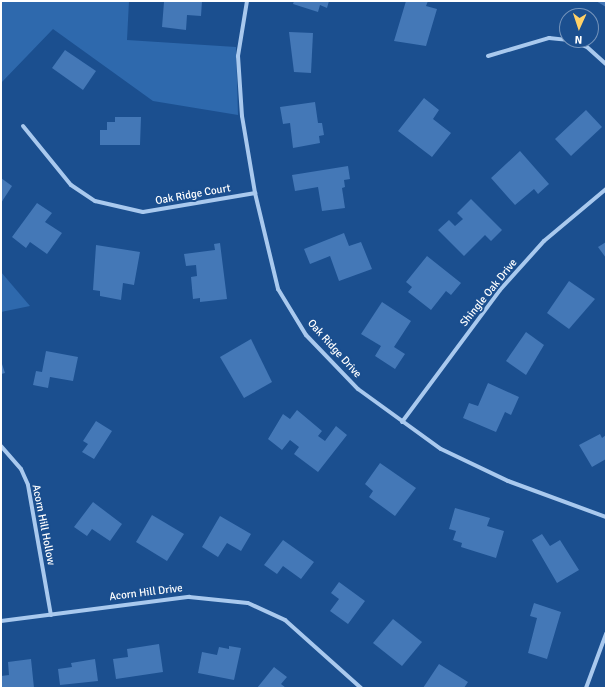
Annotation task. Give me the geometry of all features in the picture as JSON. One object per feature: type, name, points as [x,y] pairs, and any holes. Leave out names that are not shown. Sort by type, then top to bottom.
[{"type":"street","name":"Oak Ridge Drive","points":[[247,1],[238,56],[242,116],[255,193],[278,289],[289,310],[306,335],[358,389],[402,422],[472,466],[606,517]]},
{"type":"street","points":[[488,56],[549,38],[559,39]]},
{"type":"street","points":[[588,48],[606,64]]},
{"type":"street","name":"Oak Ridge Court","points":[[23,126],[71,185],[95,201],[143,212],[255,193]]},
{"type":"street","name":"Shingle Oak Drive","points":[[402,422],[500,290],[544,241],[606,189]]},
{"type":"street","name":"Acorn Hill Hollow","points":[[1,446],[21,469],[28,485],[51,615]]},
{"type":"street","name":"Acorn Hill Drive","points":[[1,621],[189,597],[248,603],[285,620],[361,688]]},
{"type":"street","points":[[586,688],[606,634]]},
{"type":"shaded area","points":[[1,1],[129,1],[127,40],[236,47],[238,115],[153,101],[53,29],[1,83]]},
{"type":"shaded area","points":[[1,272],[30,306],[1,312]]},
{"type":"building","points":[[202,1],[201,16],[187,15],[186,30],[162,27],[164,2]]},
{"type":"building","points":[[294,1],[329,1],[327,8],[320,5],[318,12],[293,4]]},
{"type":"building","points":[[406,1],[428,1],[426,6],[437,9],[426,46],[394,41]]},
{"type":"building","points":[[596,1],[606,1],[606,7]]},
{"type":"building","points":[[289,32],[313,33],[311,73],[294,72]]},
{"type":"building","points":[[65,50],[96,71],[83,90],[52,68]]},
{"type":"building","points":[[424,98],[439,110],[433,119],[451,133],[432,157],[398,131]]},
{"type":"building","points":[[315,102],[318,123],[322,123],[324,135],[319,136],[320,143],[293,148],[290,123],[283,124],[280,107]]},
{"type":"building","points":[[586,110],[602,127],[571,156],[555,139]]},
{"type":"building","points":[[115,117],[141,117],[140,145],[100,145],[100,130],[107,130],[107,122],[115,122]]},
{"type":"building","points":[[520,151],[549,184],[538,194],[534,189],[515,205],[491,178]]},
{"type":"building","points":[[348,166],[350,179],[344,180],[345,187],[342,188],[345,208],[322,211],[318,187],[295,191],[292,175]]},
{"type":"building","points":[[1,178],[12,186],[1,203]]},
{"type":"building","points":[[471,199],[502,230],[491,241],[485,235],[464,256],[438,230],[449,220],[455,226],[463,219],[457,213]]},
{"type":"building","points":[[37,203],[52,213],[45,222],[62,233],[47,254],[30,242],[26,248],[12,237]]},
{"type":"building","points":[[344,233],[349,246],[361,242],[372,269],[339,281],[330,256],[310,264],[304,249]]},
{"type":"building","points":[[606,242],[606,258],[598,247]]},
{"type":"building","points":[[220,243],[227,299],[200,302],[200,298],[193,299],[191,277],[197,276],[196,265],[186,266],[184,254],[215,250],[214,244]]},
{"type":"building","points":[[96,245],[140,252],[134,285],[123,283],[121,300],[100,296],[100,291],[93,290]]},
{"type":"building","points":[[427,256],[461,283],[451,295],[446,291],[431,310],[408,292],[412,287],[406,282]]},
{"type":"building","points":[[569,281],[595,299],[569,329],[547,313]]},
{"type":"building","points":[[382,302],[411,321],[394,347],[405,354],[395,369],[375,356],[381,346],[361,334]]},
{"type":"building","points":[[526,332],[544,345],[526,375],[506,361]]},
{"type":"building","points":[[251,339],[272,382],[244,398],[220,357]]},
{"type":"building","points":[[46,351],[78,357],[73,381],[50,377],[48,388],[33,385],[36,371],[42,372]]},
{"type":"building","points":[[1,361],[5,373],[1,374]]},
{"type":"building","points":[[488,383],[519,397],[511,415],[505,412],[496,432],[463,418],[469,403],[478,406]]},
{"type":"building","points":[[297,410],[322,431],[318,436],[325,441],[336,426],[347,435],[318,472],[294,454],[299,447],[290,440],[282,450],[268,439],[283,414],[290,419]]},
{"type":"building","points":[[96,421],[112,431],[94,459],[82,452],[88,444],[83,441]]},
{"type":"building","points":[[600,434],[602,438],[606,435],[606,459],[592,467],[579,445]]},
{"type":"building","points":[[380,463],[416,488],[395,516],[369,497],[373,491],[365,484]]},
{"type":"building","points":[[93,502],[122,524],[110,541],[92,529],[87,536],[74,527]]},
{"type":"building","points":[[455,508],[490,518],[487,526],[504,531],[496,558],[461,547],[462,543],[453,540],[456,531],[449,529]]},
{"type":"building","points":[[152,515],[184,534],[167,561],[136,542]]},
{"type":"building","points":[[220,516],[251,534],[241,551],[227,543],[218,557],[202,547]]},
{"type":"building","points":[[542,534],[550,546],[560,540],[579,570],[557,583],[532,540]]},
{"type":"building","points":[[283,540],[314,562],[301,579],[283,566],[277,574],[264,565]]},
{"type":"building","points":[[339,582],[365,601],[348,624],[330,611],[339,599],[331,593]]},
{"type":"building","points":[[534,603],[561,612],[547,659],[528,653],[537,618],[530,616]]},
{"type":"building","points":[[393,619],[422,642],[402,666],[373,643]]},
{"type":"building","points":[[159,644],[163,672],[116,679],[113,659],[128,657],[127,649]]},
{"type":"building","points":[[229,646],[241,648],[234,680],[198,673],[202,652],[217,655],[219,647],[229,649]]},
{"type":"building","points":[[31,659],[34,688],[1,688],[1,676],[9,675],[8,662]]},
{"type":"building","points":[[95,659],[98,681],[60,685],[58,669],[72,667],[71,663]]},
{"type":"building","points":[[439,664],[468,682],[464,688],[423,688]]},
{"type":"building","points":[[274,667],[287,677],[281,684],[286,688],[257,688]]}]
